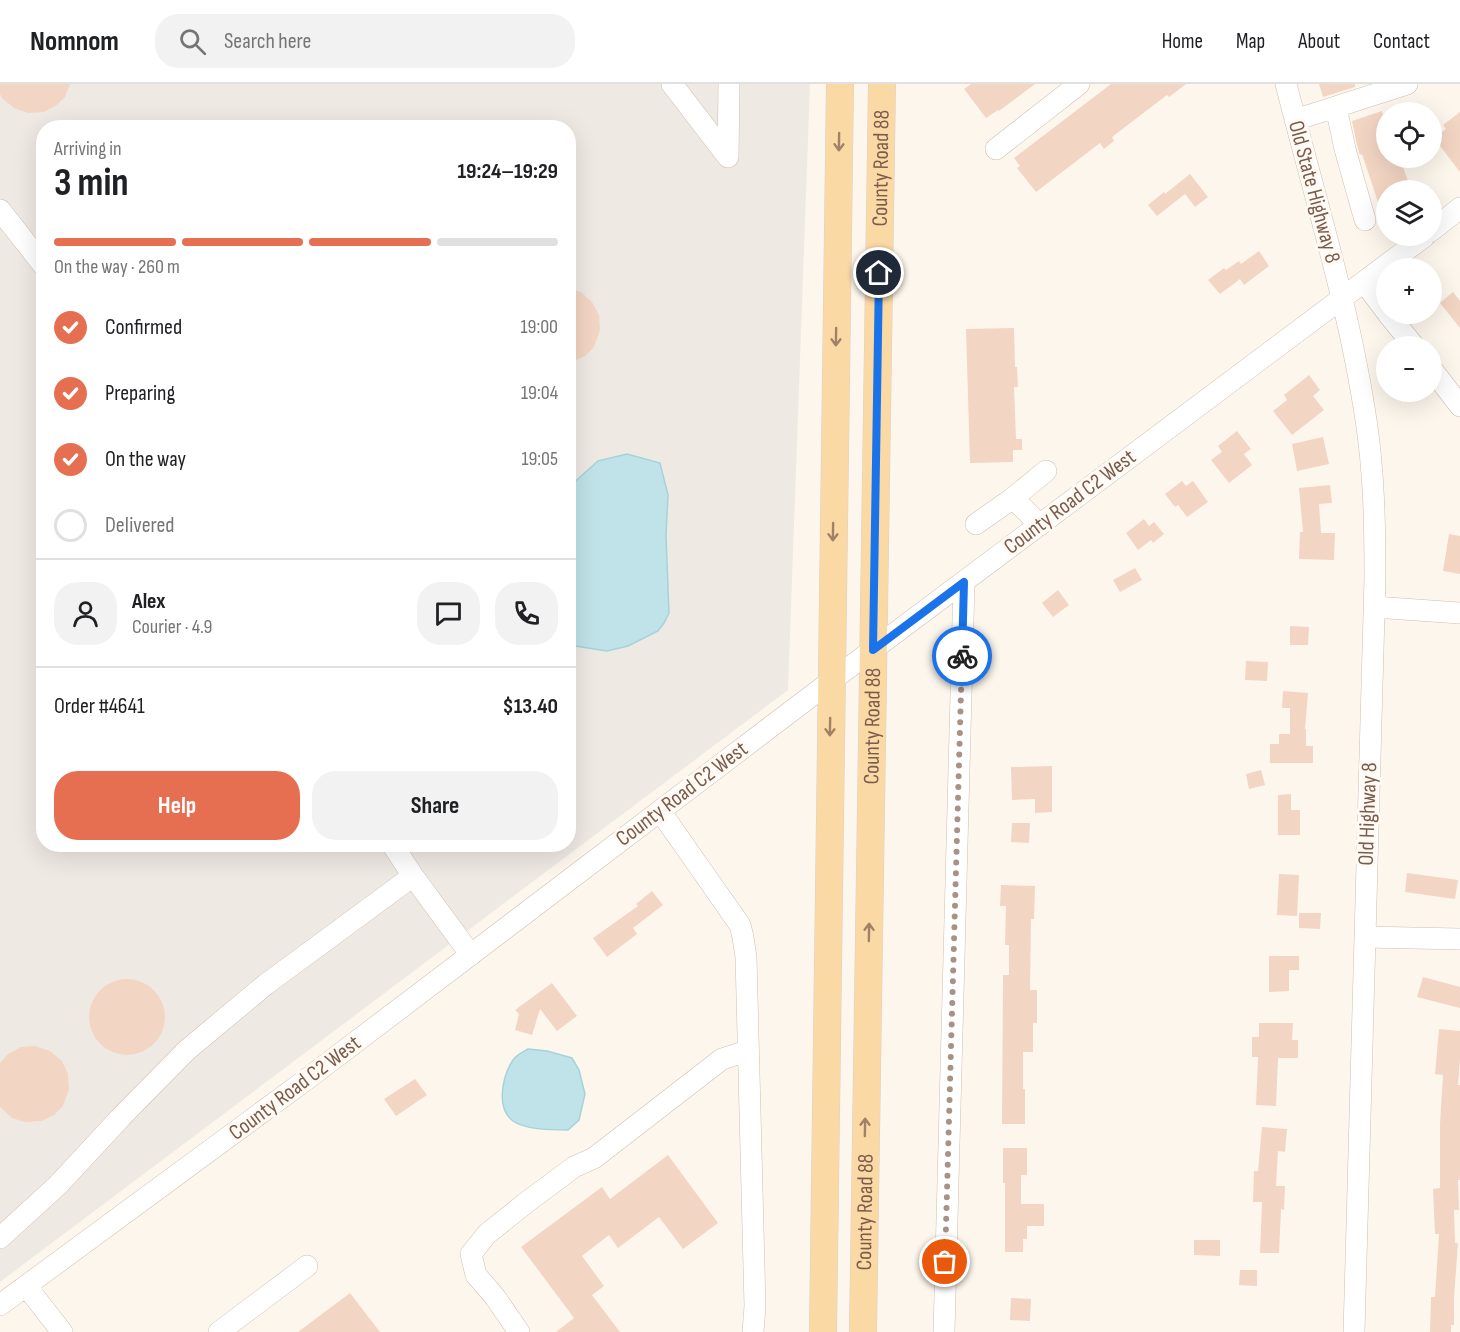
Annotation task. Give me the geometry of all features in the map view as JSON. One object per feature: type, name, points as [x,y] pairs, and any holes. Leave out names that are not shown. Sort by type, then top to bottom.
[{"type":"main road","name":"County Road 88","points":[[823,1332],[840,84]]},
{"type":"main road","name":"County Road 88","points":[[863,1332],[882,84]]},
{"type":"street","points":[[672,84],[728,157],[729,84]]},
{"type":"street","points":[[996,148],[1079,84]]},
{"type":"street","name":"Old State Highway 8","points":[[1286,84],[1341,299]]},
{"type":"street","points":[[1295,120],[1407,84]]},
{"type":"street","points":[[1336,107],[1365,220]]},
{"type":"street","points":[[1442,222],[1460,208]]},
{"type":"street","points":[[0,210],[36,256]]},
{"type":"street","name":"County Road C2 West","points":[[0,1305],[307,1079],[831,681],[1412,246]]},
{"type":"street","points":[[1364,282],[1376,298]]},
{"type":"street","name":"Old Highway 8","points":[[1341,299],[1358,372],[1366,422],[1374,507],[1374,607],[1354,1332]]},
{"type":"street","points":[[1397,324],[1406,336]]},
{"type":"street","points":[[1442,382],[1460,406]]},
{"type":"street","points":[[976,524],[1046,471]]},
{"type":"street","points":[[1013,498],[1040,525]]},
{"type":"street","points":[[944,1332],[964,582]]},
{"type":"street","points":[[1374,607],[1460,613]]},
{"type":"street","points":[[660,811],[740,925],[743,937],[746,957],[755,1306],[753,1332]]},
{"type":"street","points":[[397,852],[471,955]]},
{"type":"street","points":[[0,1238],[58,1185],[187,1050],[265,985],[413,876]]},
{"type":"street","points":[[1365,937],[1460,939]]},
{"type":"street","points":[[519,1332],[495,1297],[476,1275],[471,1254],[487,1234],[574,1167],[594,1158],[722,1059],[747,1051]]},
{"type":"street","points":[[219,1332],[308,1266]]},
{"type":"street","points":[[26,1286],[62,1332]]},
{"type":"shaded area","points":[[0,84],[810,84],[788,690],[576,849],[576,120],[36,120],[36,852],[572,852],[0,1282]]},
{"type":"water","points":[[627,454],[660,463],[668,495],[666,535],[669,613],[658,631],[628,646],[607,651],[576,646],[576,481],[598,461]]},
{"type":"water","points":[[528,1049],[547,1051],[572,1058],[579,1070],[585,1094],[579,1120],[568,1130],[525,1126],[513,1121],[507,1115],[502,1100],[506,1074],[514,1058]]},
{"type":"building","points":[[0,84],[70,84],[65,97],[57,105],[44,112],[28,113],[14,108],[2,98]]},
{"type":"building","points":[[971,84],[1035,84],[986,118],[964,89]]},
{"type":"building","points":[[1111,84],[1186,84],[1169,97],[1167,95],[1112,137],[1114,141],[1104,149],[1100,143],[1036,192],[1017,168],[1020,166],[1014,158]]},
{"type":"building","points":[[1319,84],[1355,84],[1355,87],[1323,97]]},
{"type":"building","points":[[1460,112],[1460,172],[1442,148],[1442,132],[1446,129],[1443,125]]},
{"type":"building","points":[[1376,113],[1376,168],[1403,168],[1408,180],[1376,180],[1376,196],[1362,154],[1360,155],[1352,121]]},
{"type":"building","points":[[1190,174],[1208,197],[1195,207],[1185,194],[1157,216],[1148,205]]},
{"type":"building","points":[[1259,251],[1269,266],[1244,285],[1240,279],[1220,294],[1208,280],[1224,268],[1226,270],[1239,261],[1241,264]]},
{"type":"building","points":[[576,290],[592,302],[599,315],[600,330],[594,347],[585,356],[576,360]]},
{"type":"building","points":[[1453,292],[1460,301],[1460,328],[1442,306],[1442,301]]},
{"type":"building","points":[[1014,328],[1018,387],[1014,387],[1016,439],[1022,439],[1022,450],[1013,450],[1013,462],[970,463],[966,329]]},
{"type":"building","points":[[1309,375],[1320,390],[1313,396],[1324,410],[1292,435],[1273,411],[1287,400],[1284,395]]},
{"type":"building","points":[[1237,431],[1251,449],[1244,454],[1252,465],[1229,483],[1211,460],[1222,452],[1218,446]]},
{"type":"building","points":[[1323,437],[1329,464],[1297,471],[1292,444]]},
{"type":"building","points":[[1182,481],[1186,486],[1193,481],[1208,502],[1187,517],[1165,494]]},
{"type":"building","points":[[1330,485],[1332,503],[1319,504],[1321,533],[1335,533],[1334,560],[1299,559],[1300,532],[1303,532],[1299,488]]},
{"type":"building","points":[[1144,519],[1149,526],[1154,522],[1164,534],[1153,543],[1151,540],[1138,550],[1126,533]]},
{"type":"building","points":[[1449,534],[1460,536],[1460,574],[1443,571]]},
{"type":"building","points":[[1135,568],[1142,580],[1120,592],[1113,580]]},
{"type":"building","points":[[1058,590],[1069,605],[1053,617],[1042,603]]},
{"type":"building","points":[[1290,626],[1309,627],[1308,645],[1290,645]]},
{"type":"building","points":[[1246,661],[1268,662],[1267,681],[1245,680]]},
{"type":"building","points":[[1283,691],[1308,693],[1306,746],[1313,746],[1313,763],[1270,763],[1270,744],[1279,744],[1279,734],[1290,734],[1290,708],[1282,708]]},
{"type":"building","points":[[1052,766],[1052,812],[1035,813],[1035,799],[1012,800],[1011,767]]},
{"type":"building","points":[[1261,770],[1265,785],[1249,789],[1246,774]]},
{"type":"building","points":[[1291,794],[1291,810],[1300,810],[1300,835],[1278,835],[1278,795]]},
{"type":"building","points":[[1012,823],[1030,823],[1029,843],[1011,842]]},
{"type":"building","points":[[1407,873],[1458,880],[1455,899],[1405,892]]},
{"type":"building","points":[[1279,874],[1299,875],[1297,916],[1277,915]]},
{"type":"building","points":[[1001,885],[1035,886],[1034,919],[1031,919],[1030,990],[1037,990],[1037,1023],[1033,1023],[1033,1052],[1023,1052],[1025,1124],[1002,1124],[1003,975],[1009,975],[1009,945],[1005,945],[1006,906],[1000,906]]},
{"type":"building","points":[[652,891],[663,905],[633,928],[637,934],[607,957],[593,938],[638,906],[636,904]]},
{"type":"building","points":[[1299,913],[1321,913],[1320,929],[1299,928]]},
{"type":"building","points":[[1269,956],[1299,956],[1299,970],[1289,970],[1289,991],[1269,992]]},
{"type":"building","points":[[1423,977],[1460,987],[1460,1008],[1417,997]]},
{"type":"building","points":[[127,979],[142,982],[154,990],[162,1002],[165,1017],[162,1032],[154,1044],[142,1052],[127,1055],[112,1052],[100,1044],[92,1032],[89,1017],[92,1002],[100,990],[112,982]]},
{"type":"building","points":[[552,983],[577,1016],[557,1031],[540,1009],[532,1035],[515,1030],[519,1014],[515,1010]]},
{"type":"building","points":[[1259,1023],[1293,1023],[1292,1040],[1298,1040],[1298,1058],[1278,1058],[1276,1106],[1256,1105],[1258,1057],[1252,1057],[1252,1037],[1259,1037]]},
{"type":"building","points":[[1439,1029],[1460,1031],[1458,1085],[1460,1085],[1460,1180],[1458,1180],[1459,1210],[1454,1210],[1455,1243],[1458,1243],[1454,1325],[1451,1325],[1451,1332],[1430,1332],[1431,1297],[1435,1297],[1439,1234],[1435,1234],[1433,1189],[1440,1188],[1443,1075],[1435,1074]]},
{"type":"building","points":[[35,1046],[50,1051],[62,1061],[68,1074],[69,1089],[63,1106],[54,1115],[42,1121],[25,1122],[12,1118],[0,1107],[0,1063],[8,1054],[21,1047]]},
{"type":"building","points":[[415,1079],[427,1095],[396,1116],[384,1099]]},
{"type":"building","points":[[1262,1127],[1287,1129],[1285,1152],[1278,1151],[1276,1186],[1285,1186],[1284,1210],[1281,1209],[1279,1253],[1260,1253],[1262,1202],[1253,1202],[1254,1171],[1258,1171]]},
{"type":"building","points":[[1003,1148],[1027,1148],[1027,1175],[1021,1175],[1021,1204],[1044,1204],[1044,1226],[1027,1226],[1027,1239],[1023,1239],[1023,1252],[1005,1252]]},
{"type":"building","points":[[668,1155],[718,1223],[683,1249],[659,1217],[618,1248],[609,1235],[582,1256],[604,1286],[592,1295],[620,1332],[556,1332],[574,1318],[521,1247],[602,1187],[610,1199]]},
{"type":"building","points":[[1194,1240],[1220,1240],[1220,1256],[1194,1255]]},
{"type":"building","points":[[1240,1270],[1257,1270],[1257,1286],[1239,1285]]},
{"type":"building","points":[[350,1293],[380,1332],[298,1332]]},
{"type":"building","points":[[1011,1298],[1031,1299],[1030,1321],[1010,1320]]},
{"type":"way so far","points":[[945,1262],[962,656]]},
{"type":"route","points":[[879,273],[873,650],[964,582],[962,656]]}]
